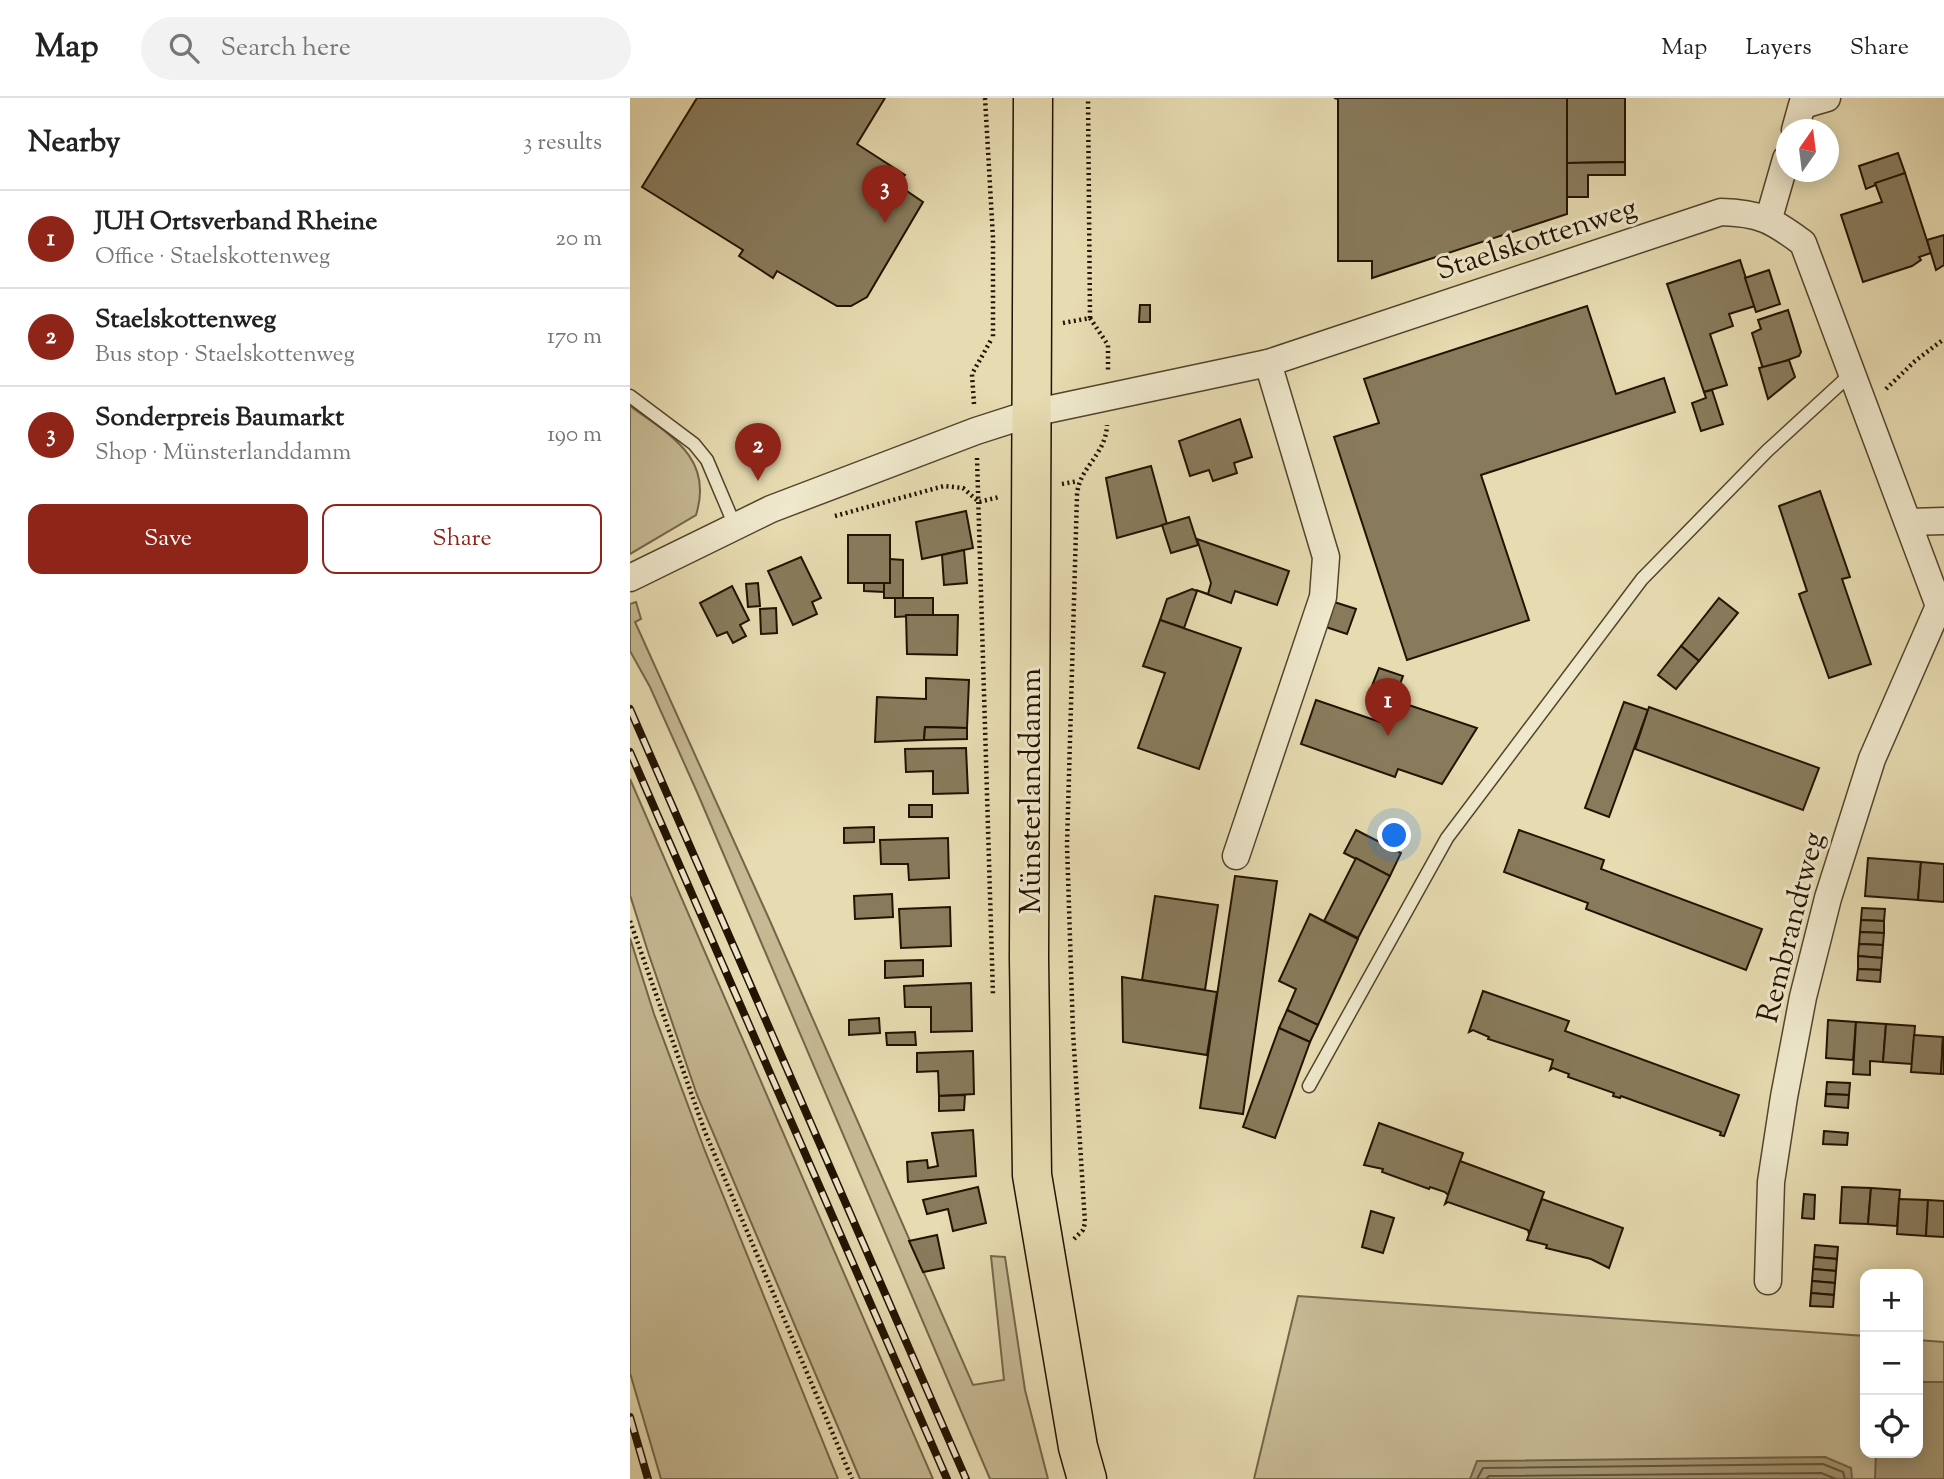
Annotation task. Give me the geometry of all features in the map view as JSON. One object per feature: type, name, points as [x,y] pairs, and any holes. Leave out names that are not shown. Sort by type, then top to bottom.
[{"type":"main road","name":"Münsterlanddamm","points":[[1033,98],[1029,958],[1032,1175],[1078,1447],[1087,1479]]},
{"type":"street","points":[[1780,182],[1769,218],[1803,243],[1908,522],[1944,521]]},
{"type":"street","name":"Staelskottenweg","points":[[630,578],[735,526],[845,480],[1032,413],[1268,363],[1721,212],[1746,213],[1769,218]]},
{"type":"street","points":[[1236,856],[1323,597],[1326,557],[1268,363]]},
{"type":"street","name":"Rembrandtweg","points":[[1768,1281],[1772,1182],[1784,1097],[1803,997],[1828,898],[1872,759],[1939,606],[1908,522]]},
{"type":"lane","points":[[1309,1086],[1447,838],[1642,579],[1767,451],[1852,373]]},
{"type":"lane","points":[[630,396],[695,444],[708,460],[735,526]]},
{"type":"path","points":[[976,431],[972,374],[991,340],[993,238],[985,98]]},
{"type":"path","points":[[1044,1244],[1078,1237],[1084,1223],[1067,845],[1078,481],[1100,453],[1107,433],[1108,397],[1108,345],[1090,318],[1088,98]]},
{"type":"path","points":[[991,340],[1090,318]]},
{"type":"path","points":[[1866,410],[1915,361],[1944,339]]},
{"type":"path","points":[[830,518],[944,486],[963,488],[979,502]]},
{"type":"path","points":[[630,921],[705,1132],[852,1479]]},
{"type":"shaded area","points":[[630,406],[660,427],[685,450],[694,463],[699,478],[700,495],[696,515],[630,554]]},
{"type":"shaded area","points":[[636,602],[641,619],[635,622],[770,921],[973,1385],[1004,1380],[991,1256],[1005,1257],[1025,1390],[1048,1479],[990,1479],[697,792],[650,687],[630,651],[630,604]]},
{"type":"shaded area","points":[[630,779],[933,1479],[860,1479],[697,1095],[649,955],[630,895]]},
{"type":"shaded area","points":[[630,938],[654,1014],[705,1151],[838,1479],[661,1479],[630,1373]]},
{"type":"shaded area","points":[[1298,1296],[1860,1336],[1860,1458],[1923,1458],[1923,1340],[1944,1342],[1944,1479],[1254,1479]]},
{"type":"water","points":[[1923,1382],[1944,1382],[1944,1479],[1875,1479],[1876,1458],[1923,1458]]},
{"type":"water","points":[[1825,1457],[1851,1468],[1852,1479],[1470,1479],[1477,1461]]},
{"type":"building","points":[[697,98],[885,98],[857,144],[905,175],[898,185],[923,202],[867,297],[851,306],[837,306],[777,271],[773,278],[739,256],[743,250],[642,187]]},
{"type":"building","points":[[1334,98],[1567,98],[1567,214],[1372,278],[1372,261],[1338,261],[1338,99]]},
{"type":"building","points":[[1567,98],[1625,98],[1625,162],[1567,163]]},
{"type":"building","points":[[1898,153],[1905,173],[1866,189],[1859,166]]},
{"type":"building","points":[[1625,162],[1625,175],[1588,175],[1588,197],[1567,197],[1567,163]]},
{"type":"building","points":[[1905,173],[1931,253],[1919,257],[1921,260],[1912,266],[1863,282],[1841,215],[1882,202],[1875,183]]},
{"type":"building","points":[[1944,235],[1944,265],[1936,270],[1927,240]]},
{"type":"building","points":[[1740,260],[1755,306],[1729,314],[1733,326],[1710,334],[1727,385],[1704,392],[1667,284]]},
{"type":"building","points":[[1769,270],[1780,304],[1756,312],[1745,278]]},
{"type":"building","points":[[1140,305],[1150,305],[1150,322],[1139,322]]},
{"type":"building","points":[[1587,306],[1616,394],[1664,378],[1675,412],[1481,475],[1529,620],[1407,660],[1334,437],[1379,423],[1364,379]]},
{"type":"building","points":[[1788,310],[1801,352],[1799,356],[1763,369],[1752,333],[1761,329],[1758,320]]},
{"type":"building","points":[[1789,360],[1795,377],[1768,399],[1759,368]]},
{"type":"building","points":[[1712,390],[1723,424],[1701,431],[1692,403],[1706,398],[1704,392]]},
{"type":"building","points":[[1240,419],[1252,457],[1234,463],[1237,473],[1213,481],[1209,470],[1190,476],[1179,441]]},
{"type":"building","points":[[1151,466],[1167,524],[1117,538],[1106,478]]},
{"type":"building","points":[[1820,491],[1850,577],[1842,579],[1871,664],[1829,678],[1799,594],[1807,591],[1779,506]]},
{"type":"building","points":[[966,511],[973,548],[922,559],[916,522]]},
{"type":"building","points":[[1189,517],[1198,545],[1171,553],[1162,525]]},
{"type":"building","points":[[848,535],[890,535],[890,583],[848,583]]},
{"type":"building","points":[[1197,539],[1289,571],[1277,605],[1235,591],[1231,603],[1196,590],[1208,594],[1211,583]]},
{"type":"building","points":[[964,550],[967,583],[944,585],[942,555]]},
{"type":"building","points":[[801,557],[821,598],[812,602],[817,614],[793,625],[768,571]]},
{"type":"building","points":[[890,559],[903,560],[903,598],[884,598],[884,583],[890,583]]},
{"type":"building","points":[[758,583],[760,606],[748,607],[746,584]]},
{"type":"building","points":[[864,583],[884,583],[884,592],[864,591]]},
{"type":"building","points":[[732,586],[749,620],[740,625],[746,636],[733,643],[727,632],[717,636],[700,603]]},
{"type":"building","points":[[1192,589],[1197,591],[1184,628],[1160,620],[1167,599]]},
{"type":"building","points":[[895,598],[933,598],[933,615],[895,617]]},
{"type":"building","points":[[1719,598],[1738,613],[1699,661],[1681,646]]},
{"type":"building","points":[[1331,601],[1356,609],[1347,634],[1323,626]]},
{"type":"building","points":[[776,608],[777,633],[761,634],[760,609]]},
{"type":"building","points":[[906,615],[958,615],[957,655],[907,654]]},
{"type":"building","points":[[1160,620],[1241,648],[1199,769],[1138,748],[1165,673],[1143,666]]},
{"type":"building","points":[[1681,646],[1699,661],[1676,689],[1658,675]]},
{"type":"building","points":[[1379,668],[1403,676],[1394,700],[1370,691]]},
{"type":"building","points":[[926,678],[969,680],[967,728],[925,727],[924,740],[875,742],[877,697],[926,699]]},
{"type":"building","points":[[1316,700],[1386,724],[1394,700],[1477,728],[1442,784],[1398,769],[1395,777],[1301,744]]},
{"type":"building","points":[[1624,702],[1648,710],[1609,817],[1585,808]]},
{"type":"building","points":[[1649,707],[1819,768],[1803,810],[1635,749]]},
{"type":"building","points":[[925,727],[967,728],[967,739],[924,740]]},
{"type":"building","points":[[966,748],[968,793],[933,794],[933,771],[906,772],[905,749]]},
{"type":"building","points":[[909,805],[932,805],[932,817],[909,817]]},
{"type":"building","points":[[874,827],[874,842],[844,843],[844,828]]},
{"type":"building","points":[[1356,830],[1401,853],[1390,876],[1344,853]]},
{"type":"building","points":[[1519,830],[1604,860],[1601,869],[1762,929],[1746,970],[1586,909],[1588,903],[1504,872]]},
{"type":"building","points":[[948,838],[949,878],[909,880],[908,864],[881,864],[880,840]]},
{"type":"building","points":[[1356,858],[1390,876],[1358,938],[1324,921]]},
{"type":"building","points":[[1868,858],[1921,862],[1918,900],[1865,896]]},
{"type":"building","points":[[1921,862],[1944,864],[1944,902],[1918,900]]},
{"type":"building","points":[[1235,876],[1277,881],[1243,1114],[1200,1108]]},
{"type":"building","points":[[892,894],[893,917],[855,919],[854,896]]},
{"type":"building","points":[[1155,896],[1218,905],[1205,990],[1142,980]]},
{"type":"building","points":[[950,907],[951,946],[901,948],[899,909]]},
{"type":"building","points":[[1862,908],[1885,909],[1884,921],[1861,920]]},
{"type":"building","points":[[1310,914],[1358,939],[1318,1025],[1287,1010],[1296,989],[1279,981]]},
{"type":"building","points":[[1861,920],[1884,921],[1884,933],[1860,932]]},
{"type":"building","points":[[1860,932],[1884,933],[1883,945],[1859,944]]},
{"type":"building","points":[[1859,944],[1883,945],[1882,958],[1858,956]]},
{"type":"building","points":[[1858,956],[1882,958],[1881,970],[1858,969]]},
{"type":"building","points":[[923,960],[923,976],[885,978],[885,961]]},
{"type":"building","points":[[1858,969],[1881,970],[1880,982],[1857,980]]},
{"type":"building","points":[[1122,977],[1217,992],[1207,1055],[1123,1042]]},
{"type":"building","points":[[971,983],[972,1031],[931,1032],[931,1007],[905,1007],[904,986]]},
{"type":"building","points":[[1483,991],[1569,1021],[1565,1031],[1739,1095],[1724,1136],[1720,1135],[1721,1132],[1621,1096],[1613,1096],[1614,1093],[1568,1077],[1569,1074],[1553,1068],[1550,1070],[1553,1060],[1488,1039],[1489,1037],[1473,1030],[1469,1032]]},
{"type":"building","points":[[1287,1010],[1318,1025],[1310,1042],[1279,1028]]},
{"type":"building","points":[[879,1018],[880,1033],[849,1035],[849,1020]]},
{"type":"building","points":[[1828,1020],[1856,1022],[1853,1060],[1826,1058]]},
{"type":"building","points":[[1856,1022],[1886,1024],[1883,1062],[1870,1061],[1870,1075],[1853,1074]]},
{"type":"building","points":[[1886,1024],[1915,1026],[1912,1064],[1883,1062]]},
{"type":"building","points":[[1279,1028],[1310,1042],[1275,1138],[1243,1127]]},
{"type":"building","points":[[915,1032],[916,1045],[887,1045],[886,1033]]},
{"type":"building","points":[[1914,1035],[1943,1037],[1941,1074],[1911,1072]]},
{"type":"building","points":[[1943,1037],[1944,1074],[1941,1074]]},
{"type":"building","points":[[973,1051],[974,1094],[939,1096],[938,1071],[917,1072],[917,1053]]},
{"type":"building","points":[[1827,1082],[1850,1083],[1849,1095],[1826,1094]]},
{"type":"building","points":[[1826,1094],[1849,1095],[1848,1108],[1825,1106]]},
{"type":"building","points":[[965,1095],[964,1110],[939,1111],[939,1096]]},
{"type":"building","points":[[1379,1123],[1463,1153],[1448,1195],[1382,1172],[1383,1169],[1364,1165]]},
{"type":"building","points":[[973,1130],[976,1176],[908,1182],[907,1162],[927,1160],[928,1168],[938,1166],[932,1133]]},
{"type":"building","points":[[1824,1131],[1848,1133],[1847,1145],[1823,1144]]},
{"type":"building","points":[[1460,1161],[1544,1192],[1529,1234],[1528,1230],[1448,1202],[1445,1204]]},
{"type":"building","points":[[978,1187],[986,1223],[953,1231],[948,1209],[927,1214],[923,1200]]},
{"type":"building","points":[[1842,1187],[1871,1188],[1868,1224],[1840,1223]]},
{"type":"building","points":[[1871,1188],[1900,1190],[1897,1226],[1868,1224]]},
{"type":"building","points":[[1804,1194],[1815,1195],[1814,1219],[1802,1218]]},
{"type":"building","points":[[1542,1199],[1623,1228],[1609,1268],[1591,1259],[1546,1248],[1547,1245],[1527,1240]]},
{"type":"building","points":[[1899,1199],[1928,1200],[1926,1236],[1897,1234]]},
{"type":"building","points":[[1928,1200],[1944,1201],[1944,1237],[1926,1236]]},
{"type":"building","points":[[1371,1211],[1394,1218],[1383,1253],[1362,1247]]},
{"type":"building","points":[[937,1235],[944,1268],[923,1272],[909,1241]]},
{"type":"building","points":[[1815,1245],[1838,1247],[1837,1259],[1814,1257]]},
{"type":"building","points":[[1814,1257],[1837,1259],[1836,1271],[1813,1269]]},
{"type":"building","points":[[1813,1269],[1836,1271],[1835,1283],[1812,1281]]},
{"type":"building","points":[[1812,1281],[1835,1283],[1834,1295],[1811,1293]]},
{"type":"building","points":[[1811,1293],[1834,1295],[1833,1307],[1810,1306]]},
{"type":"railway","points":[[630,709],[966,1479]]},
{"type":"railway","points":[[630,752],[947,1479]]},
{"type":"railway","points":[[630,1417],[648,1479]]},
{"type":"place","name":"Sonderpreis Baumarkt","points":[[885,223]]},
{"type":"place","name":"Staelskottenweg","points":[[758,481]]},
{"type":"place","name":"JUH Ortsverband Rheine","points":[[1388,736]]}]
